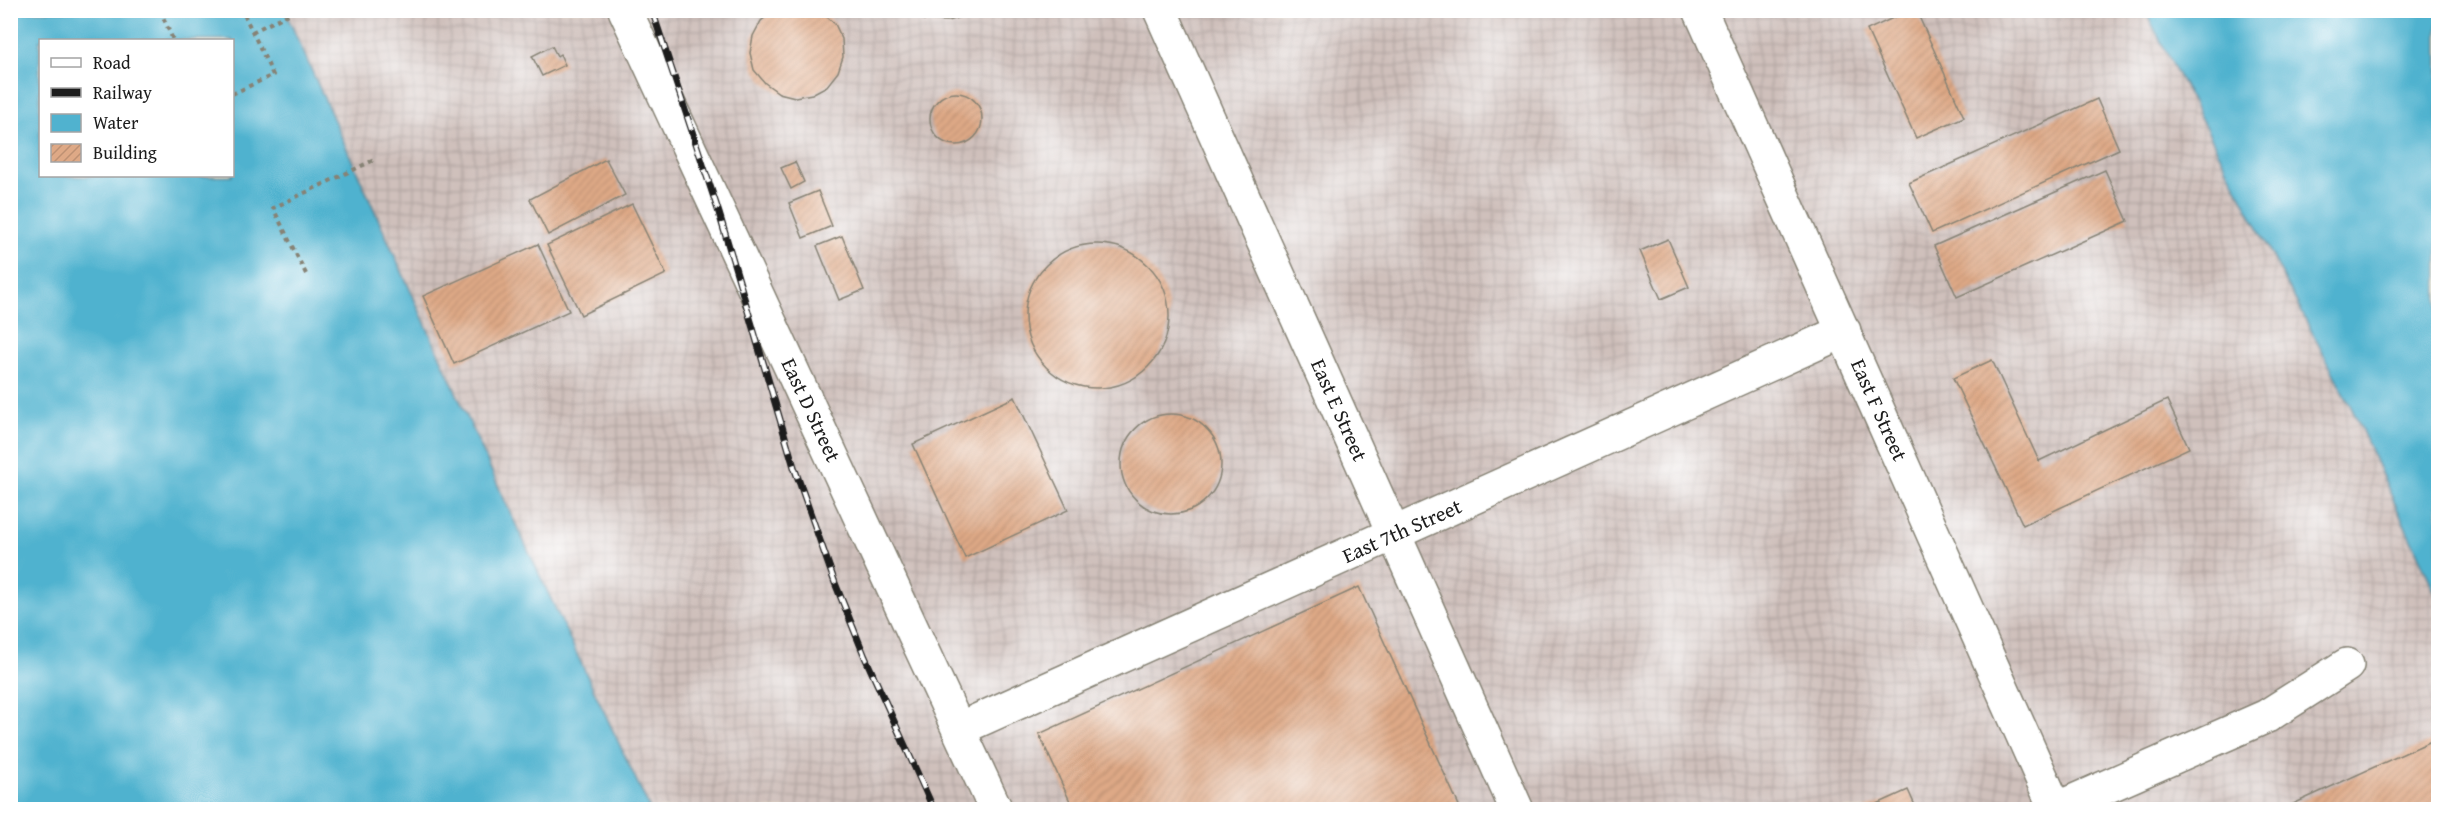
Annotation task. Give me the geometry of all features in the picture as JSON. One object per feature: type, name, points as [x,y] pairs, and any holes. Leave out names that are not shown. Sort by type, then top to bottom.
[{"type":"street","name":"East D Street","points":[[625,10],[996,810]]},
{"type":"street","name":"East E Street","points":[[1161,10],[1517,810]]},
{"type":"street","name":"East F Street","points":[[1700,10],[2056,809]]},
{"type":"street","name":"East 7th Street","points":[[959,729],[1844,331]]},
{"type":"street","points":[[2056,809],[2267,716],[2347,665]]},
{"type":"path","points":[[160,10],[173,39]]},
{"type":"path","points":[[234,93],[273,75],[242,10]]},
{"type":"path","points":[[252,32],[297,10]]},
{"type":"path","points":[[306,274],[273,208],[374,160]]},
{"type":"shaded area","points":[[285,11],[2145,11],[2353,411],[2438,599],[2438,809],[650,809],[510,512]]},
{"type":"water","points":[[10,11],[285,11],[510,512],[650,809],[11,809]]},
{"type":"water","points":[[2145,11],[2438,11],[2438,599],[2353,411]]},
{"type":"building","points":[[774,10],[819,10],[835,24],[842,39],[843,57],[838,72],[827,86],[812,94],[795,97],[779,93],[765,83],[754,70],[750,53],[753,36],[761,21]]},
{"type":"building","points":[[899,10],[979,10],[949,21],[924,20]]},
{"type":"building","points":[[1910,10],[1916,10],[1964,117],[1916,138],[1867,30]]},
{"type":"building","points":[[552,46],[557,56],[560,54],[565,65],[542,76],[532,56]]},
{"type":"building","points":[[951,93],[961,93],[975,100],[982,119],[975,138],[961,145],[951,145],[941,141],[934,134],[930,124],[930,114],[934,104],[941,97]]},
{"type":"building","points":[[2097,99],[2119,149],[1932,233],[1909,183]]},
{"type":"building","points":[[606,159],[625,195],[548,235],[530,199]]},
{"type":"building","points":[[795,162],[804,182],[791,189],[781,168]]},
{"type":"building","points":[[2105,170],[2128,221],[1957,297],[1934,246]]},
{"type":"building","points":[[818,191],[832,226],[803,238],[789,203]]},
{"type":"building","points":[[632,204],[666,274],[581,315],[547,245]]},
{"type":"building","points":[[842,236],[864,290],[839,300],[817,246]]},
{"type":"building","points":[[1668,239],[1689,287],[1661,299],[1640,251]]},
{"type":"building","points":[[538,244],[569,311],[454,364],[423,296]]},
{"type":"building","points":[[1097,244],[1125,249],[1148,265],[1164,288],[1169,316],[1164,344],[1148,367],[1125,383],[1097,388],[1069,383],[1046,367],[1030,344],[1025,316],[1030,288],[1046,265],[1069,249]]},
{"type":"building","points":[[1992,360],[2039,461],[2167,400],[2189,448],[2023,525],[1953,378]]},
{"type":"building","points":[[1015,397],[1068,510],[965,558],[913,444]]},
{"type":"building","points":[[1171,414],[1199,422],[1213,436],[1221,464],[1213,492],[1199,506],[1171,514],[1143,506],[1129,492],[1121,464],[1129,436],[1143,422]]},
{"type":"building","points":[[1359,587],[1461,810],[1074,810],[1039,734]]},
{"type":"building","points":[[2438,738],[2438,810],[2280,810]]},
{"type":"building","points":[[1908,790],[1917,810],[1864,810]]},
{"type":"railway","points":[[652,10],[719,213],[794,467],[835,583],[865,657],[934,810]]}]
